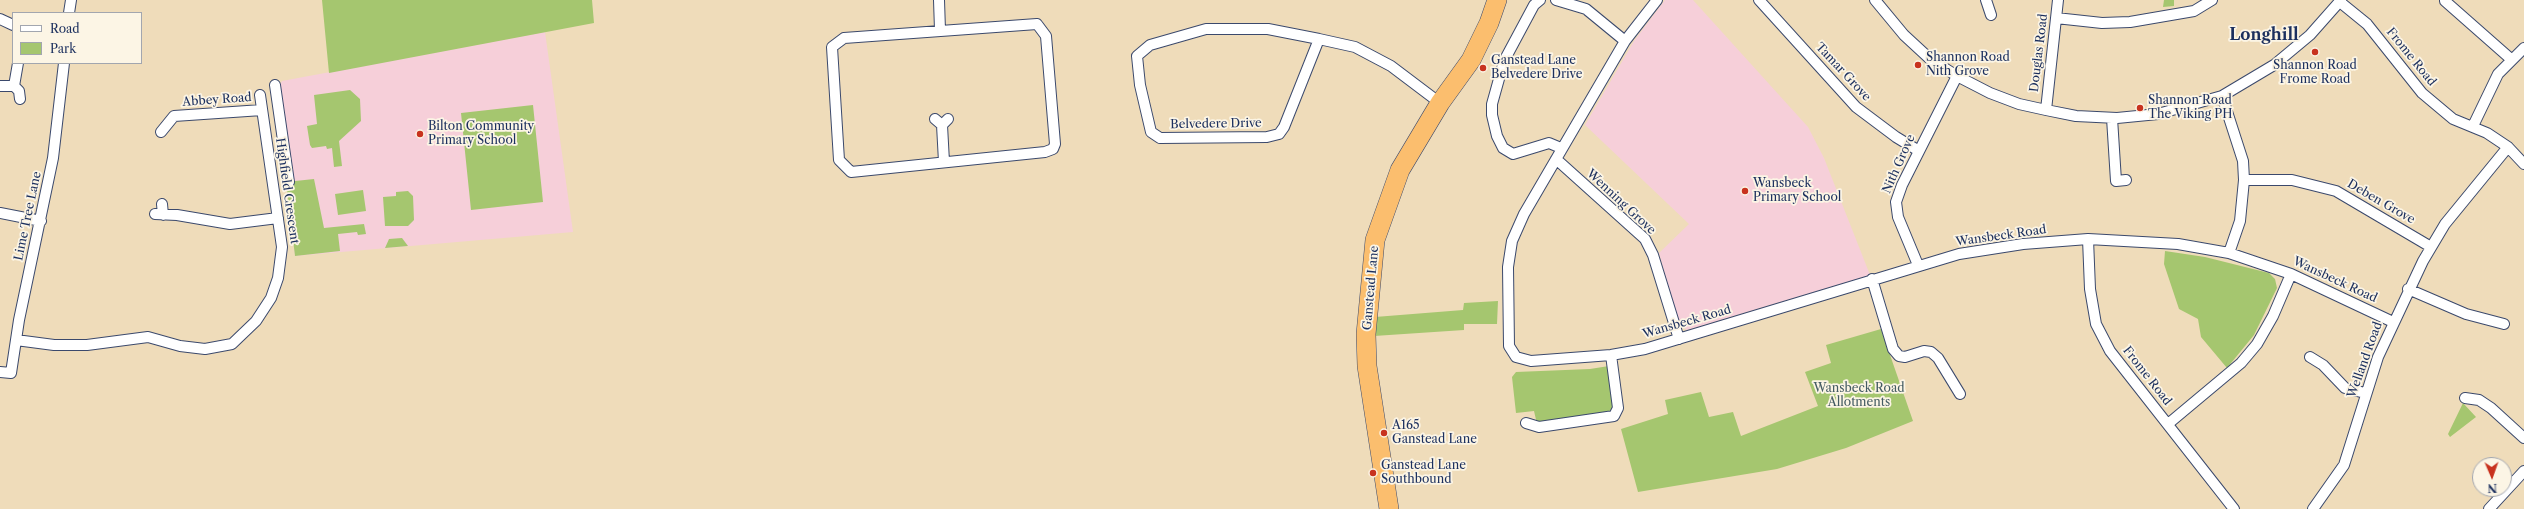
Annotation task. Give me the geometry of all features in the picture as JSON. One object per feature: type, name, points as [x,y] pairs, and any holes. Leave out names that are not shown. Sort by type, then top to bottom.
[{"type":"highway","name":"Ganstead Lane","points":[[1389,509],[1367,366],[1366,334],[1375,240],[1400,170],[1440,103],[1471,60],[1489,23],[1497,0]]},
{"type":"street","points":[[70,12],[71,0]]},
{"type":"street","points":[[939,0],[940,30]]},
{"type":"street","points":[[1540,0],[1534,5],[1504,61],[1492,104],[1492,116],[1497,136],[1503,148],[1513,154],[1549,143],[1561,148]]},
{"type":"street","points":[[1556,0],[1586,9],[1625,41]]},
{"type":"street","name":"Wansbeck Road","points":[[1656,0],[1625,41],[1561,148],[1524,214],[1512,241],[1508,267],[1509,346],[1516,357],[1531,361],[1611,355],[1645,349],[1872,279],[1974,251],[2023,244],[2088,239],[2129,239],[2178,244],[2229,253],[2291,274],[2393,322]]},
{"type":"street","name":"Tamar Grove","points":[[1758,0],[1856,107],[1896,137],[1919,150]]},
{"type":"street","points":[[1875,0],[1904,35],[1930,59],[1956,76],[2019,104],[2076,116],[2112,118],[2158,114],[2222,96],[2274,65],[2310,35],[2341,1]]},
{"type":"street","points":[[1986,0],[1991,15]]},
{"type":"street","name":"Douglas Road","points":[[2046,110],[2058,0]]},
{"type":"street","points":[[2056,18],[2102,23],[2130,22],[2194,11],[2212,0]]},
{"type":"street","name":"Frome Road","points":[[2341,1],[2367,24],[2422,93],[2453,119],[2473,126],[2508,147],[2524,164]]},
{"type":"street","points":[[2445,1],[2512,60]]},
{"type":"street","points":[[0,19],[12,24]]},
{"type":"street","points":[[1037,24],[1046,36],[1055,144],[1053,149],[1045,152],[851,172],[839,160],[832,47],[844,38],[940,30],[1037,24]]},
{"type":"street","name":"Belvedere Drive","points":[[1319,39],[1284,127],[1279,134],[1267,137],[1160,138],[1151,132],[1140,85],[1137,56],[1150,45],[1206,29],[1268,30],[1319,39],[1355,47],[1391,66],[1440,103]]},
{"type":"street","points":[[2473,126],[2498,74],[2524,48]]},
{"type":"street","points":[[14,86],[18,64]]},
{"type":"street","name":"Lime Tree Lane","points":[[0,372],[11,373],[16,340],[53,158],[64,64]]},
{"type":"street","name":"Nith Grove","points":[[1918,266],[1898,217],[1896,202],[1919,150],[1956,76]]},
{"type":"street","points":[[275,85],[289,182]]},
{"type":"street","points":[[1,86],[14,86],[19,91],[20,99]]},
{"type":"street","name":"Highfield Crescent","points":[[16,340],[54,345],[87,345],[148,336],[180,346],[205,349],[232,344],[256,321],[271,298],[282,256],[276,192],[260,95]]},
{"type":"street","points":[[2222,96],[2243,161],[2244,180],[2240,221],[2229,253]]},
{"type":"street","name":"Abbey Road","points":[[161,132],[172,113],[262,110]]},
{"type":"street","points":[[2112,118],[2116,181],[2126,180]]},
{"type":"street","points":[[942,121],[944,162]]},
{"type":"street","name":"Welland Road","points":[[2313,509],[2344,465],[2365,393],[2393,322],[2408,289],[2445,224],[2508,147]]},
{"type":"street","name":"Wenning Grove","points":[[1556,159],[1645,239],[1653,255],[1679,339]]},
{"type":"street","name":"Deben Grove","points":[[2244,180],[2292,180],[2336,191],[2431,247]]},
{"type":"street","points":[[162,204],[159,215],[177,215],[230,224],[278,218]]},
{"type":"street","points":[[0,213],[41,221]]},
{"type":"street","name":"Frome Road","points":[[2088,239],[2090,289],[2096,324],[2110,351],[2234,509]]},
{"type":"street","points":[[2168,424],[2241,363],[2257,344],[2273,316],[2291,274]]},
{"type":"street","points":[[1872,279],[1893,349],[1898,356],[1905,357],[1924,351],[1931,352],[1938,358],[1960,394]]},
{"type":"street","points":[[2408,289],[2466,314],[2504,324]]},
{"type":"street","points":[[1526,423],[1539,427],[1614,416],[1618,408],[1611,355]]},
{"type":"street","points":[[2310,357],[2323,365],[2345,388],[2365,393]]},
{"type":"street","points":[[2466,398],[2479,400],[2491,408],[2524,438]]},
{"type":"street","points":[[2489,509],[2524,471]]},
{"type":"shaded area","name":"Wansbeck Primary School","points":[[1665,0],[1693,0],[1808,127],[1824,158],[1870,275],[1687,330],[1679,325],[1659,253],[1689,224],[1585,125],[1634,41]]},
{"type":"shaded area","name":"Bilton Community Primary School","points":[[545,32],[573,232],[295,256],[286,180],[279,86],[282,81]]},
{"type":"green space","points":[[322,0],[592,0],[594,23],[329,73]]},
{"type":"green space","points":[[2164,0],[2174,0],[2174,6],[2163,7]]},
{"type":"green space","points":[[350,90],[360,99],[361,121],[339,141],[342,166],[334,167],[332,148],[327,149],[326,146],[312,148],[310,145],[307,126],[317,124],[314,95]]},
{"type":"green space","points":[[533,105],[543,202],[471,210],[461,113]]},
{"type":"green space","points":[[314,179],[324,228],[364,224],[366,234],[358,235],[357,232],[338,234],[340,251],[295,256],[286,182]]},
{"type":"green space","points":[[363,190],[366,211],[338,215],[335,194]]},
{"type":"green space","points":[[408,191],[413,196],[414,220],[408,226],[385,226],[383,197],[396,196],[396,192]]},
{"type":"green space","points":[[402,238],[408,246],[385,248],[389,239]]},
{"type":"green space","points":[[2165,251],[2205,257],[2269,273],[2275,279],[2277,288],[2254,335],[2227,368],[2201,337],[2198,319],[2179,309],[2164,264]]},
{"type":"green space","points":[[1498,301],[1497,324],[1464,324],[1464,330],[1374,336],[1375,317],[1463,310],[1464,303]]},
{"type":"green space","name":"Wansbeck Road Allotments","points":[[1881,329],[1913,421],[1846,448],[1777,469],[1638,492],[1621,429],[1668,414],[1665,400],[1701,392],[1709,417],[1733,412],[1741,436],[1818,406],[1805,372],[1831,363],[1826,345]]},
{"type":"green space","points":[[1609,366],[1613,408],[1606,414],[1537,424],[1534,411],[1516,413],[1512,377],[1516,372],[1590,369]]},
{"type":"green space","points":[[2463,403],[2476,417],[2450,437],[2448,434]]},
{"type":"place","name":"Shannon Road Frome Road","points":[[2315,52]]},
{"type":"place","name":"Shannon Road Nith Grove","points":[[1918,65]]},
{"type":"place","name":"Ganstead Lane Belvedere Drive","points":[[1483,68]]},
{"type":"place","name":"Shannon Road The Viking PH","points":[[2140,108]]},
{"type":"place","name":"Bilton Community Primary School","points":[[420,134]]},
{"type":"place","name":"Wansbeck Primary School","points":[[1745,191]]},
{"type":"place","name":"A165 Ganstead Lane","points":[[1384,433]]},
{"type":"place","name":"Ganstead Lane Southbound","points":[[1373,473]]},
{"type":"district","name":"Longhill","points":[[2264,35]]}]
